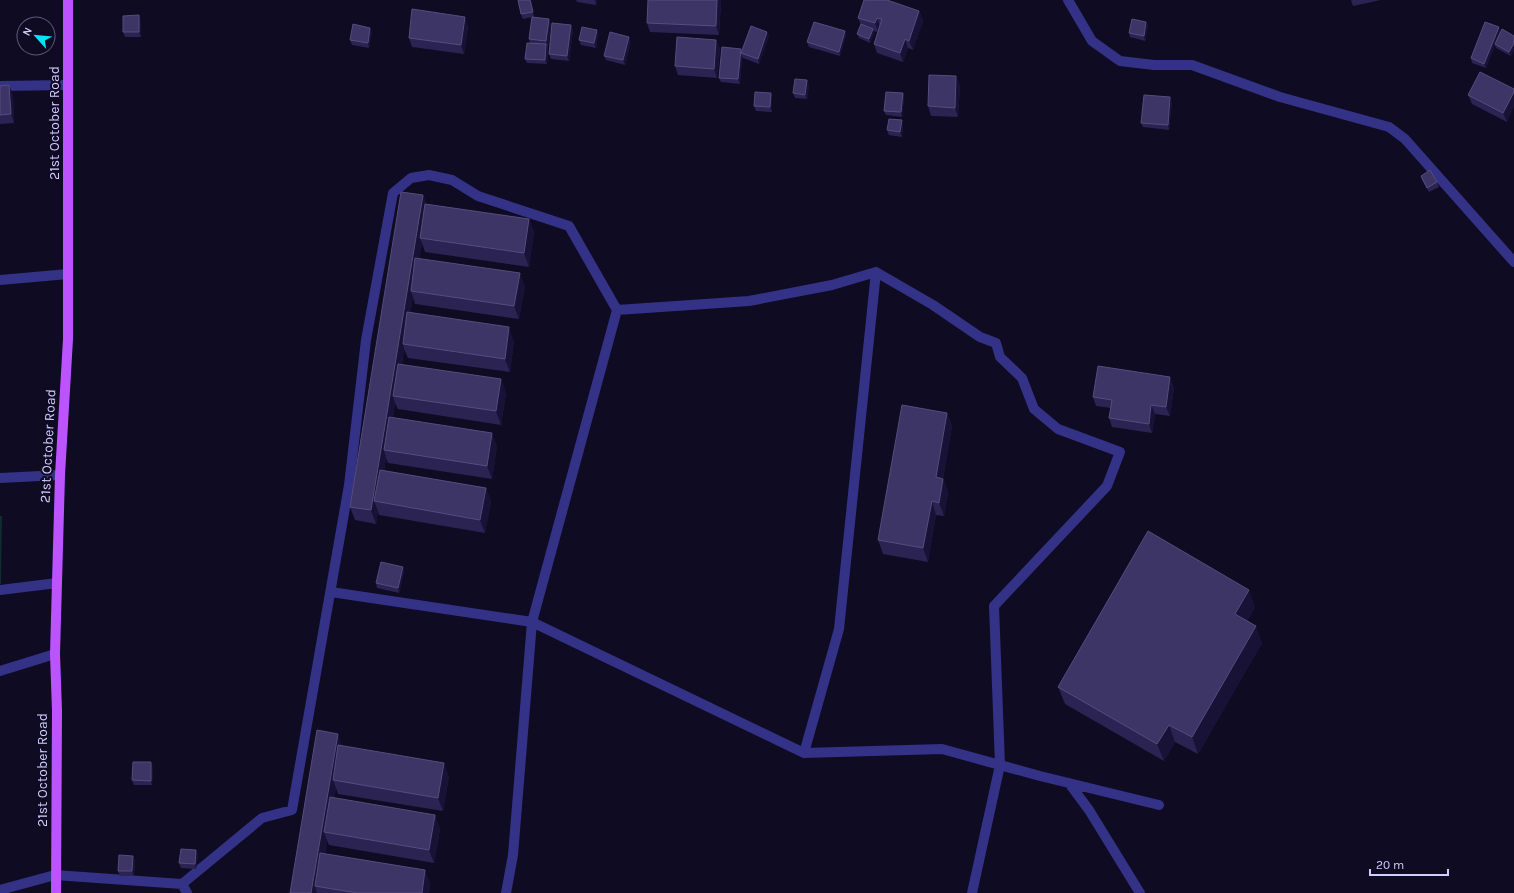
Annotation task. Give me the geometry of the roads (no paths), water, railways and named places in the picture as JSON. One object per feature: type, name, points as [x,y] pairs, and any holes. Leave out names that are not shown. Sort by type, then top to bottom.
[{"type":"main road","name":"21st October Road","points":[[56,893],[57,711],[55,654],[60,475],[68,339],[68,0]]},
{"type":"street","points":[[1068,0],[1092,41],[1120,61],[1154,65],[1192,65],[1280,97],[1389,127],[1405,139],[1514,262]]},
{"type":"street","points":[[0,86],[68,85]]},
{"type":"street","points":[[0,890],[55,875],[184,888],[262,818],[292,810],[350,485],[366,340],[393,193],[411,178],[430,175],[452,180],[478,196],[569,226],[617,310],[532,622],[513,855],[506,893]]},
{"type":"street","points":[[804,753],[839,629],[876,272]]},
{"type":"street","points":[[617,310],[749,301],[832,285],[876,272],[933,305],[980,337],[996,343],[1000,357],[1022,378],[1034,409],[1058,429],[1120,452],[1107,486],[994,606],[1000,765],[972,893]]},
{"type":"street","points":[[0,280],[68,274]]},
{"type":"street","points":[[0,478],[60,475]]},
{"type":"street","points":[[0,590],[57,583]]},
{"type":"street","points":[[331,592],[532,622],[804,753],[942,749],[1159,806]]},
{"type":"street","points":[[0,671],[55,654]]},
{"type":"street","points":[[1069,783],[1089,810],[1140,893]]}]
